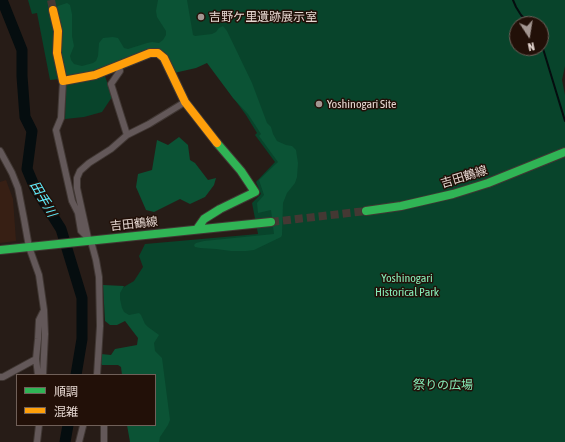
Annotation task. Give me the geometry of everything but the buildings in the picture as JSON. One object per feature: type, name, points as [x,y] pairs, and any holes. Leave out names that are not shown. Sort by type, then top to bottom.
[{"type":"main road","points":[[53,10],[58,31],[57,53],[63,81],[95,75],[150,53],[158,53],[164,58],[185,102],[241,171],[255,192],[220,209],[204,219],[197,229]]},
{"type":"main road","name":"吉田鶴線","points":[[366,211],[401,206],[454,194],[488,183],[565,152]]},
{"type":"main road","name":"吉田鶴線","points":[[0,250],[89,239],[271,222]]},
{"type":"street","points":[[119,66],[120,71],[111,84],[127,135]]},
{"type":"street","points":[[63,81],[61,118],[56,130],[72,201],[78,213],[81,231],[89,239]]},
{"type":"street","points":[[97,374],[100,326],[99,277],[77,188],[77,178],[80,171],[89,163],[111,149],[127,135],[149,124],[185,102]]},
{"type":"street","points":[[0,151],[18,188],[28,247],[39,275],[44,310],[45,334],[43,374]]},
{"type":"street","points":[[38,374],[36,359],[39,320],[44,310]]},
{"type":"street","points":[[0,377],[3,377],[36,359]]},
{"type":"street","points":[[37,442],[39,426]]},
{"type":"street","points":[[79,442],[83,426]]},
{"type":"street","points":[[104,426],[104,442]]},
{"type":"shaded area","points":[[6,180],[13,199],[16,241],[0,243],[0,182]]},
{"type":"green space","name":"Yoshinogari Historical Park","points":[[28,0],[565,0],[565,66],[562,80],[565,95],[565,442],[132,442],[154,426],[156,426],[156,374],[154,374],[139,352],[142,340],[137,328],[119,315],[117,291],[134,281],[143,267],[139,256],[145,244],[258,234],[252,203],[261,194],[256,182],[275,162],[255,135],[257,133],[246,115],[207,62],[168,47],[69,78],[50,80],[37,13],[32,14]]},
{"type":"green space","points":[[158,0],[187,0],[193,35],[195,36],[212,34],[223,26],[227,31],[252,83],[267,123],[271,127],[277,141],[292,146],[296,150],[298,163],[297,177],[295,183],[287,193],[283,203],[282,235],[281,237],[254,250],[231,251],[200,248],[195,247],[194,245],[204,241],[274,234],[271,210],[258,213],[257,203],[264,195],[259,180],[278,162],[259,136],[261,134],[248,114],[233,98],[207,63],[196,68],[174,73],[160,50],[93,73],[66,77],[60,53],[56,8],[58,6],[67,3],[70,5],[74,46],[70,56],[74,64],[82,66],[96,61],[99,43],[103,38],[118,38],[124,48],[128,49],[152,42],[159,43],[163,40],[166,35],[166,31],[157,17],[156,11]]},
{"type":"green space","points":[[105,76],[112,97],[102,112],[84,117],[65,119],[66,84]]},
{"type":"green space","points":[[179,137],[188,145],[190,160],[195,163],[208,180],[216,178],[214,185],[205,197],[190,204],[180,199],[154,212],[146,210],[136,187],[138,174],[152,170],[157,140],[168,145]]},
{"type":"green space","points":[[103,285],[124,286],[120,293],[120,299],[124,312],[129,315],[139,313],[145,324],[159,335],[154,343],[155,351],[162,358],[170,420],[160,437],[159,442],[130,442],[127,426],[156,426],[156,374],[122,374],[121,367],[118,365],[102,365],[100,362],[101,354],[111,355],[115,349],[137,345],[138,338],[125,321],[117,325],[110,325],[105,321]]},
{"type":"waterway","name":"田手川","points":[[2,0],[22,50],[25,117],[32,131],[27,169],[35,188],[61,229],[82,298],[82,339],[76,374]]},
{"type":"waterway","points":[[513,0],[522,16]]},
{"type":"waterway","points":[[545,56],[565,121]]},
{"type":"waterway","name":"田手川","points":[[65,442],[68,426]]},
{"type":"tunnel","points":[[51,0],[53,10]]},
{"type":"tunnel","points":[[271,222],[366,211]]},
{"type":"traffic: fast","points":[[197,229],[204,219],[220,209],[255,192],[241,171],[217,143]]},
{"type":"traffic: fast","points":[[366,211],[401,206],[453,194],[488,183],[565,152]]},
{"type":"traffic: fast","points":[[0,250],[271,222]]},
{"type":"traffic: slow","points":[[53,10],[58,31],[57,53],[63,81],[95,75],[150,53],[158,53],[164,58],[185,102],[217,143]]},
{"type":"place","name":"吉野ケ里遺跡展示室","points":[[201,17]]},
{"type":"place","name":"Yoshinogari Site","points":[[319,104]]},
{"type":"park label","name":"祭りの広場","points":[[443,385]]}]
